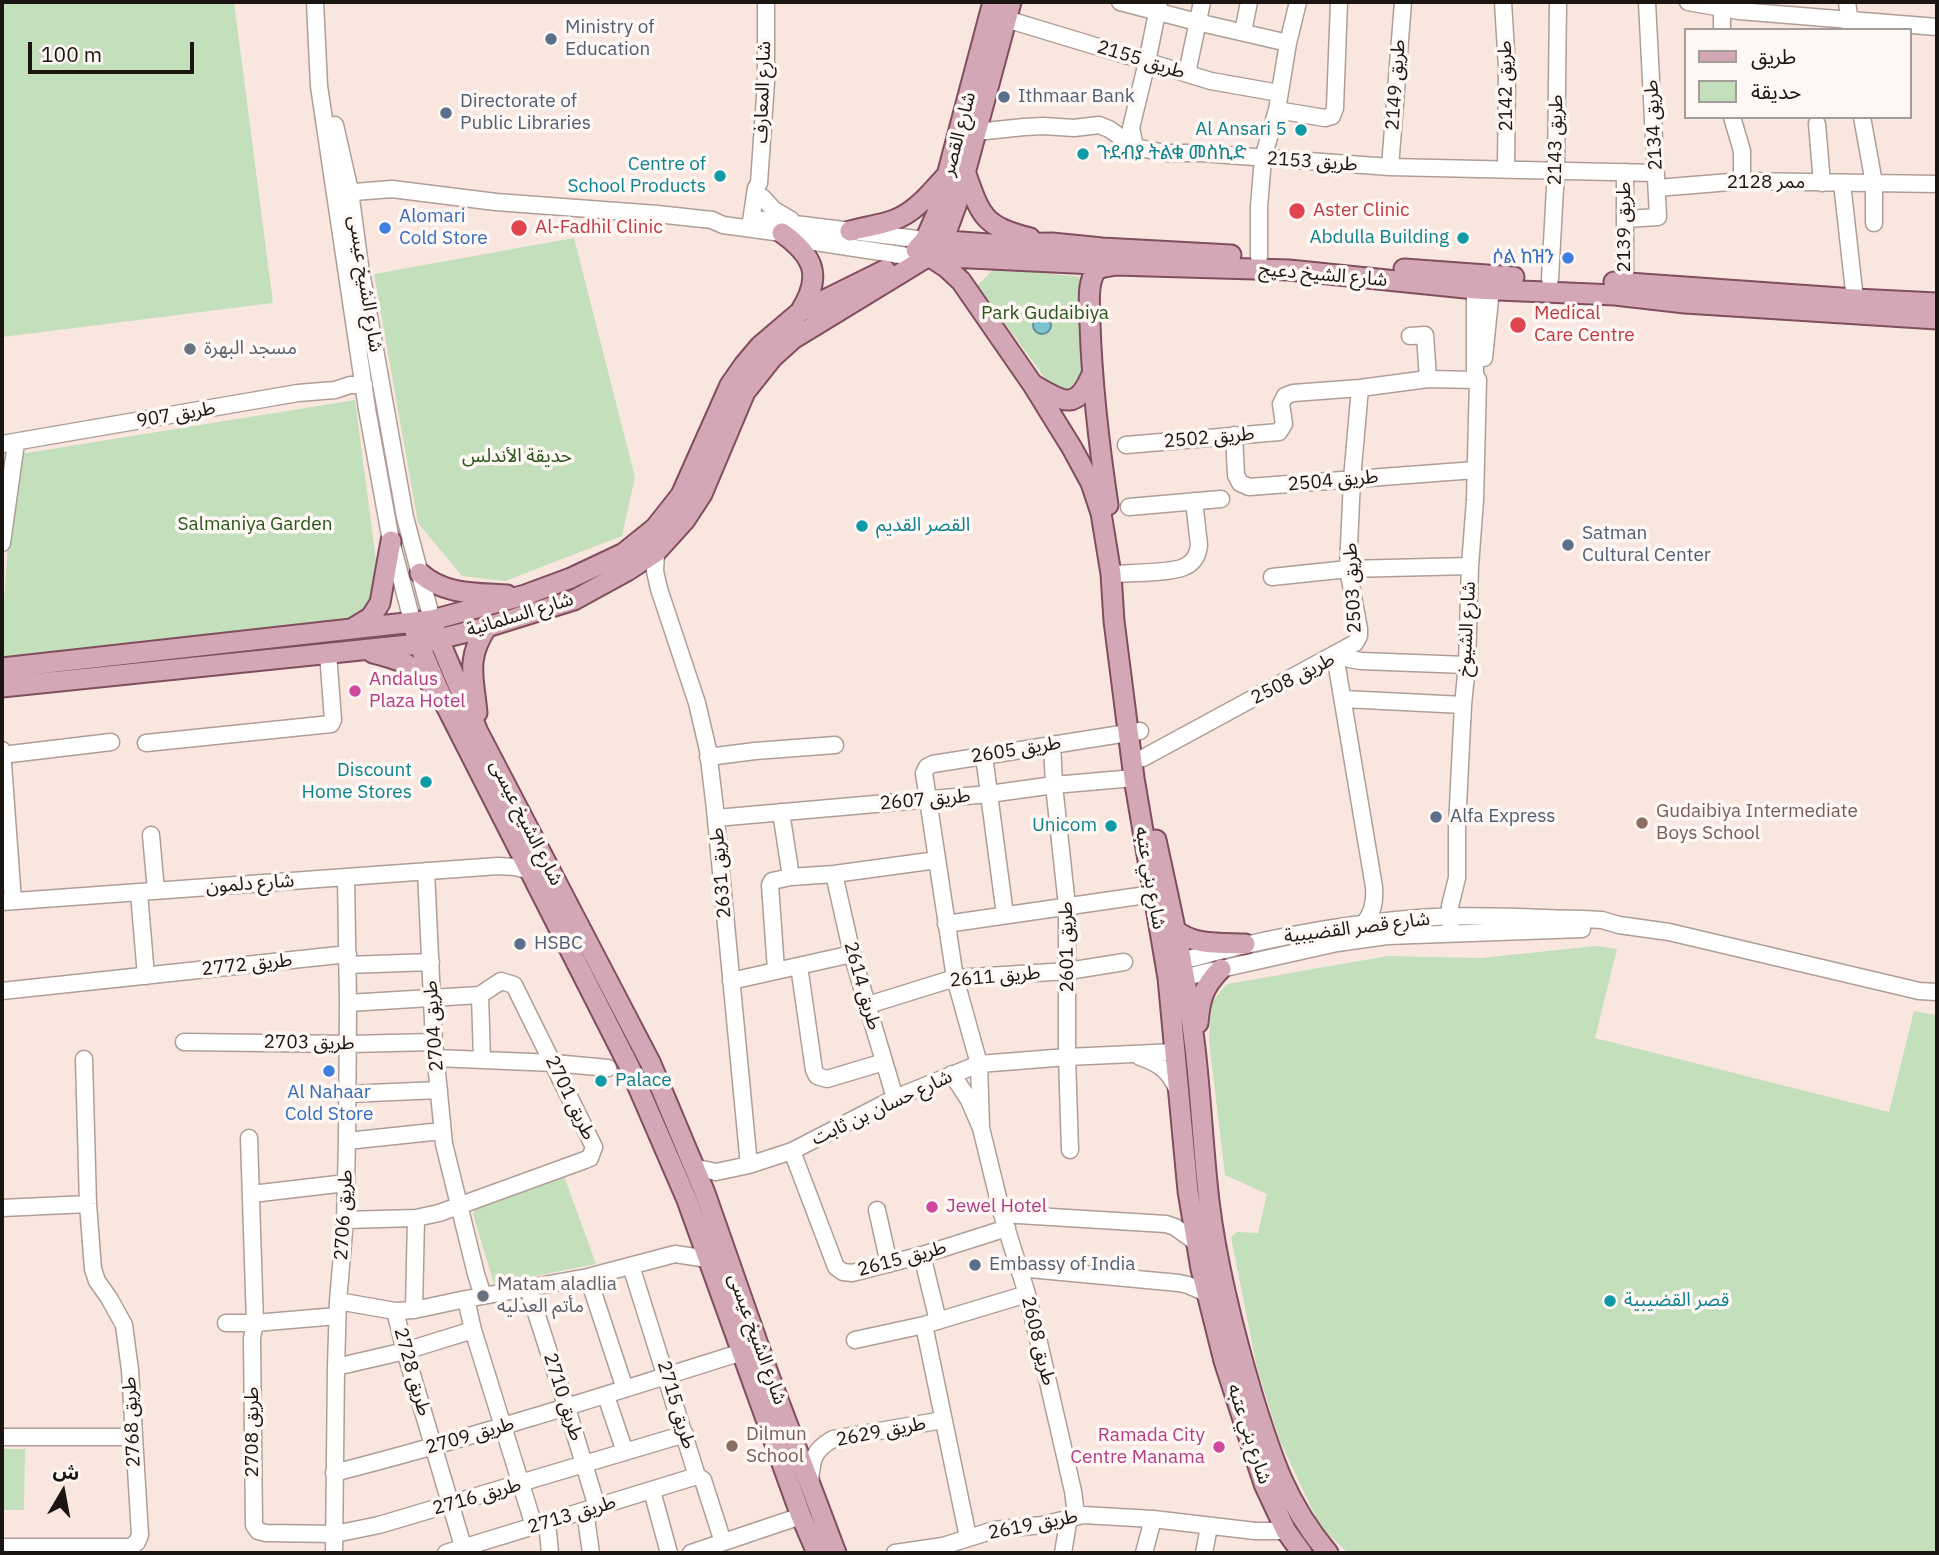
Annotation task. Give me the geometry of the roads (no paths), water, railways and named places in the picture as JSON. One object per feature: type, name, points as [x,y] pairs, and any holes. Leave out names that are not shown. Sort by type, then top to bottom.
[{"type":"main road","name":"شارع القصر","points":[[957,173],[993,2]]},
{"type":"main road","name":"شارع القصر","points":[[907,256],[932,246],[937,213],[976,132],[1008,10]]},
{"type":"main road","points":[[850,230],[907,214],[957,173],[984,218],[1014,234],[1052,243]]},
{"type":"main road","points":[[789,228],[806,256],[813,274],[810,297],[800,312]]},
{"type":"main road","name":"شارع الشيخ دعيج","points":[[932,246],[1052,243],[1259,257],[1685,303],[1856,306],[1937,303]]},
{"type":"main road","name":"شارع الشيخ دعيج","points":[[932,246],[1115,265],[1289,270],[1483,281],[1550,279],[1625,283],[1856,306],[1937,319]]},
{"type":"main road","name":"شارع بني عتبه","points":[[932,246],[947,268],[961,281],[1033,384],[1072,448],[1091,483],[1116,574]]},
{"type":"main road","name":"شارع السلمانية","points":[[3,686],[352,629],[487,627],[574,600],[627,571],[656,551],[685,520],[702,494],[745,392],[772,358],[793,338],[932,246]]},
{"type":"main road","name":"شارع السلمانية","points":[[3,686],[419,644],[428,627],[571,578],[624,553],[655,528],[681,495],[730,385],[760,346],[800,312],[907,256]]},
{"type":"main road","name":"شارع بني عتبه","points":[[1115,265],[1100,268],[1092,279],[1092,374],[1116,574],[1114,621],[1134,732],[1153,894],[1195,1045],[1203,1128],[1197,1243],[1201,1269],[1191,1287],[1224,1361],[1265,1484],[1291,1539]]},
{"type":"main road","points":[[1033,384],[1055,397],[1075,399],[1083,394],[1092,374]]},
{"type":"main road","points":[[352,629],[371,617],[380,603],[391,541]]},
{"type":"main road","points":[[420,573],[428,581],[448,590],[525,595]]},
{"type":"main road","name":"شارع الشيخ عيسى","points":[[428,627],[478,732],[650,1062],[693,1167],[709,1178],[810,1486],[836,1553]]},
{"type":"main road","points":[[478,732],[472,662],[474,650],[487,627]]},
{"type":"main road","name":"شارع الشيخ عيسى","points":[[419,644],[443,700],[629,1066],[687,1200],[801,1516],[817,1553]]},
{"type":"main road","points":[[358,650],[391,657],[424,674],[443,700]]},
{"type":"main road","name":"شارع بني عتبه","points":[[1136,766],[1149,803],[1174,929],[1178,1090],[1199,1199],[1264,1432],[1282,1483],[1295,1509],[1328,1553]]},
{"type":"main road","points":[[1174,929],[1194,941],[1245,944]]},
{"type":"main road","points":[[1195,1045],[1201,998],[1210,981],[1221,969]]},
{"type":"main road","points":[[1176,1052],[1186,1063],[1192,1109],[1203,1128]]},
{"type":"street","name":"شارع الشيخ عيسى","points":[[306,2],[315,23]]},
{"type":"street","name":"شارع الشيخ عيسى","points":[[315,2],[318,61],[342,197],[366,409],[391,541],[428,627]]},
{"type":"street","name":"شارع المعارف","points":[[755,224],[760,190],[766,82],[766,2]]},
{"type":"street","points":[[1120,2],[1158,7],[1197,22],[1288,43]]},
{"type":"street","points":[[1187,73],[1202,2]]},
{"type":"street","points":[[1243,32],[1249,2]]},
{"type":"street","points":[[1259,257],[1259,207],[1264,158],[1277,110],[1297,2]]},
{"type":"street","points":[[1277,110],[1325,118],[1332,116],[1335,108],[1339,2]]},
{"type":"street","name":"طريق 2149","points":[[1390,167],[1403,2]]},
{"type":"street","name":"طريق 2142","points":[[1503,2],[1507,67],[1506,170]]},
{"type":"street","name":"طريق 2143","points":[[1550,279],[1556,170],[1558,2]]},
{"type":"street","name":"طريق 2134","points":[[1626,219],[1658,217],[1647,2]]},
{"type":"street","points":[[1688,2],[1722,9],[1851,25],[1937,27]]},
{"type":"street","points":[[1847,2],[1851,25]]},
{"type":"street","points":[[1135,147],[1131,128],[1158,7]]},
{"type":"street","points":[[1722,9],[1722,28]]},
{"type":"street","name":"طريق 2155","points":[[1008,10],[1147,62],[1211,81],[1279,93]]},
{"type":"street","name":"شارع الشيخ عيسى","points":[[318,61],[324,73],[342,162],[342,197],[360,266],[405,517],[420,573],[428,627]]},
{"type":"street","points":[[1733,119],[1742,151],[1742,181]]},
{"type":"street","points":[[1862,119],[1874,183],[1874,223]]},
{"type":"street","points":[[1817,124],[1822,183]]},
{"type":"street","name":"طريق 2153","points":[[976,132],[1024,127],[1068,128],[1099,125],[1135,147],[1165,153],[1200,153],[1390,167],[1625,172],[1657,180]]},
{"type":"street","points":[[342,162],[349,174],[360,181],[392,189]]},
{"type":"street","name":"طريق 2139","points":[[1625,172],[1625,283]]},
{"type":"street","name":"ممر 2128","points":[[1657,180],[1937,184]]},
{"type":"street","points":[[1842,183],[1856,306]]},
{"type":"street","name":"شارع الشيخ دعيج","points":[[342,197],[392,189],[496,202],[712,220],[723,218],[789,228],[850,230],[932,246]]},
{"type":"street","points":[[760,190],[789,228]]},
{"type":"street","name":"شارع الشيخ دعيج","points":[[342,197],[426,194]]},
{"type":"street","name":"شارع الشيخ دعيج","points":[[789,228],[802,240],[907,256]]},
{"type":"street","name":"شارع الشيوخ","points":[[1456,925],[1460,884],[1456,880],[1457,826],[1475,500],[1478,380],[1482,369],[1483,281]]},
{"type":"street","points":[[1410,336],[1425,335],[1428,379]]},
{"type":"street","name":"طريق 2502","points":[[1126,445],[1279,432],[1284,424],[1281,404],[1284,396],[1293,393],[1428,379],[1478,380]]},
{"type":"street","points":[[364,385],[379,401],[388,446],[397,465]]},
{"type":"street","name":"طريق 907","points":[[2,543],[9,443],[298,393],[364,385]]},
{"type":"street","name":"طريق 2503","points":[[1360,388],[1348,569],[1359,636],[1355,643],[1337,654],[1374,887],[1375,903],[1364,924]]},
{"type":"street","points":[[335,390],[354,397],[366,409]]},
{"type":"street","name":"طريق 2504","points":[[1234,435],[1236,475],[1240,483],[1249,488],[1475,470]]},
{"type":"street","points":[[1129,506],[1222,499]]},
{"type":"street","points":[[1116,574],[1179,569],[1191,563],[1199,552],[1194,501]]},
{"type":"street","name":"طريق 2631","points":[[656,551],[655,571],[659,589],[697,703],[708,757],[749,1165]]},
{"type":"street","points":[[1272,577],[1348,569],[1471,566]]},
{"type":"street","points":[[627,571],[649,579],[659,589]]},
{"type":"street","points":[[146,743],[331,724],[333,720],[328,653]]},
{"type":"street","name":"طريق 2508","points":[[1136,766],[1337,654],[1361,661],[1467,665]]},
{"type":"street","points":[[1344,699],[1463,705]]},
{"type":"street","name":"طريق 2605","points":[[928,799],[924,773],[927,767],[933,764],[1134,732]]},
{"type":"street","points":[[2,755],[111,742]]},
{"type":"street","name":"طريق 2601","points":[[1052,744],[1067,906],[1070,1150]]},
{"type":"street","points":[[708,757],[835,745]]},
{"type":"street","points":[[2,750],[7,902]]},
{"type":"street","points":[[984,756],[1005,915]]},
{"type":"street","name":"طريق 2607","points":[[716,818],[989,794],[1054,785],[1136,766]]},
{"type":"street","name":"طريق 2608","points":[[928,799],[955,978],[979,1065],[981,1128]]},
{"type":"street","points":[[781,812],[791,877]]},
{"type":"street","points":[[151,835],[156,891]]},
{"type":"street","points":[[498,866],[509,854],[513,835]]},
{"type":"street","points":[[776,971],[770,886],[772,881],[937,860]]},
{"type":"street","name":"شارع دلمون","points":[[7,902],[498,866],[531,871]]},
{"type":"street","name":"طريق 2704","points":[[426,871],[442,1131],[458,1206],[483,1296]]},
{"type":"street","name":"طريق 2614","points":[[834,874],[852,954],[895,1098]]},
{"type":"street","name":"طريق 2706","points":[[334,1553],[336,1367],[347,1141],[346,877]]},
{"type":"street","points":[[1426,918],[1456,880]]},
{"type":"street","name":"طريق 2503","points":[[1374,887],[1384,910],[1398,920]]},
{"type":"street","points":[[139,893],[146,976]]},
{"type":"street","points":[[946,924],[1153,894]]},
{"type":"street","name":"شارع قصر القضيبية","points":[[1174,972],[1245,944],[1364,924],[1426,918],[1456,925]]},
{"type":"street","name":"شارع قصر القضيبية","points":[[1174,972],[1221,969],[1337,943],[1456,925],[1583,919],[1669,932],[1919,991],[1937,992]]},
{"type":"street","points":[[731,981],[852,954]]},
{"type":"street","name":"طريق 2704","points":[[347,959],[430,962]]},
{"type":"street","name":"طريق 2772","points":[[2,992],[146,976],[347,959]]},
{"type":"street","name":"طريق 2611","points":[[868,1005],[955,978],[1068,971],[1125,962]]},
{"type":"street","points":[[799,966],[817,1076],[827,1079],[884,1062]]},
{"type":"street","name":"طريق 2701","points":[[348,1003],[480,995],[501,981],[514,985],[592,1142],[593,1153],[585,1160],[458,1206]]},
{"type":"street","points":[[480,995],[482,1060]]},
{"type":"street","name":"طريق 2703","points":[[184,1042],[348,1044],[435,1050],[482,1060],[608,1068]]},
{"type":"street","name":"شارع حسان بن ثابت","points":[[709,1178],[792,1151],[895,1098],[979,1065],[1067,1057],[1176,1052]]},
{"type":"street","name":"شارع حسان بن ثابت","points":[[1135,1055],[1162,1066],[1178,1090]]},
{"type":"street","name":"طريق 2768","points":[[2,1547],[33,1551],[131,1546],[137,1542],[140,1535],[130,1370],[124,1325],[97,1281],[93,1269],[88,1204],[84,1059]]},
{"type":"street","name":"طريق 2608","points":[[952,1074],[969,1100],[981,1128],[1027,1294],[1073,1491],[1072,1516],[1063,1553]]},
{"type":"street","name":"طريق 2704","points":[[347,1094],[439,1090]]},
{"type":"street","points":[[347,1141],[442,1131]]},
{"type":"street","name":"طريق 2708","points":[[249,1138],[255,1323],[252,1338],[254,1525],[258,1531],[266,1533]]},
{"type":"street","name":"طريق 2615","points":[[792,1151],[836,1267],[843,1272],[852,1273],[922,1255],[1005,1221],[1166,1224],[1197,1243]]},
{"type":"street","points":[[252,1194],[346,1182]]},
{"type":"street","points":[[2,1208],[88,1204]]},
{"type":"street","points":[[345,1220],[416,1218],[458,1206]]},
{"type":"street","points":[[877,1210],[889,1264]]},
{"type":"street","points":[[414,1310],[416,1218]]},
{"type":"street","points":[[675,1254],[688,1240],[695,1223]]},
{"type":"street","points":[[226,1323],[255,1323],[338,1309],[414,1310],[588,1277],[675,1254],[708,1259]]},
{"type":"street","name":"طريق 2629","points":[[922,1255],[943,1420],[968,1537]]},
{"type":"street","name":"طريق 2715","points":[[631,1266],[697,1476],[703,1480],[723,1542]]},
{"type":"street","points":[[1019,1268],[1191,1287]]},
{"type":"street","points":[[588,1277],[625,1389]]},
{"type":"street","name":"طريق 2710","points":[[528,1288],[585,1465],[591,1509],[591,1553]]},
{"type":"street","points":[[855,1340],[931,1323],[1027,1294]]},
{"type":"street","points":[[466,1299],[520,1484],[540,1524],[550,1553]]},
{"type":"street","name":"طريق 2728","points":[[395,1311],[464,1551]]},
{"type":"street","points":[[336,1367],[405,1351],[474,1330]]},
{"type":"street","name":"طريق 2709","points":[[334,1473],[567,1408],[742,1352]]},
{"type":"street","points":[[606,1396],[625,1452]]},
{"type":"street","name":"طريق 2629","points":[[810,1486],[815,1453],[821,1445],[833,1439],[943,1420]]},
{"type":"street","name":"طريق 2716","points":[[266,1533],[335,1534],[379,1525],[685,1434]]},
{"type":"street","points":[[2,1437],[133,1437]]},
{"type":"street","name":"طريق 2713","points":[[446,1553],[464,1551],[540,1524],[697,1476]]},
{"type":"street","points":[[652,1491],[669,1553]]},
{"type":"street","points":[[691,1553],[801,1516]]},
{"type":"street","name":"طريق 2619","points":[[895,1553],[943,1546],[994,1530],[1042,1525],[1072,1516],[1153,1519],[1255,1531],[1266,1527],[1291,1539]]},
{"type":"street","points":[[1144,1553],[1153,1519]]},
{"type":"street","points":[[1203,1553],[1209,1527]]},
{"type":"water","points":[[1042,316],[1048,319],[1051,325],[1048,331],[1042,334],[1036,331],[1033,325],[1036,319]]},
{"type":"place","name":"Ministry of Education","points":[[551,39]]},
{"type":"place","name":"Ithmaar Bank","points":[[1004,97]]},
{"type":"place","name":"Directorate of Public Libraries","points":[[446,113]]},
{"type":"place","name":"Al Ansari 5","points":[[1301,130]]},
{"type":"place","name":"ጉደብያ ትልቁ መስኪድ","points":[[1083,154]]},
{"type":"place","name":"Centre of School Products","points":[[720,176]]},
{"type":"place","name":"Aster Clinic","points":[[1297,211]]},
{"type":"place","name":"Alomari Cold Store","points":[[385,228]]},
{"type":"place","name":"Al-Fadhil Clinic","points":[[519,228]]},
{"type":"place","name":"Abdulla Building","points":[[1463,238]]},
{"type":"place","name":"ሶል ከዝን","points":[[1568,258]]},
{"type":"place","name":"Medical Care Centre","points":[[1518,325]]},
{"type":"place","name":"مسجد البهرة","points":[[190,349]]},
{"type":"place","name":"القصر القديم","points":[[862,526]]},
{"type":"place","name":"Satman Cultural Center","points":[[1568,545]]},
{"type":"place","name":"Andalus Plaza Hotel","points":[[355,691]]},
{"type":"place","name":"Discount Home Stores","points":[[426,782]]},
{"type":"place","name":"Alfa Express","points":[[1436,817]]},
{"type":"place","name":"Gudaibiya Intermediate Boys School","points":[[1642,823]]},
{"type":"place","name":"Unicom","points":[[1111,826]]},
{"type":"place","name":"HSBC","points":[[520,944]]},
{"type":"place","name":"Al Nahaar Cold Store","points":[[329,1071]]},
{"type":"place","name":"Palace","points":[[601,1081]]},
{"type":"place","name":"Jewel Hotel","points":[[932,1207]]},
{"type":"place","name":"Embassy of India","points":[[975,1265]]},
{"type":"place","name":"Matam aladlia مأتم العدليه","points":[[483,1296]]},
{"type":"place","name":"قصر القضيبية","points":[[1610,1301]]},
{"type":"place","name":"Dilmun School","points":[[732,1446]]},
{"type":"place","name":"Ramada City Centre Manama","points":[[1219,1447]]},
{"type":"park label","name":"Park Gudaibiya","points":[[1045,314]]},
{"type":"park label","name":"حديقة الأندلس","points":[[517,457]]},
{"type":"park label","name":"Salmaniya Garden","points":[[255,525]]}]
